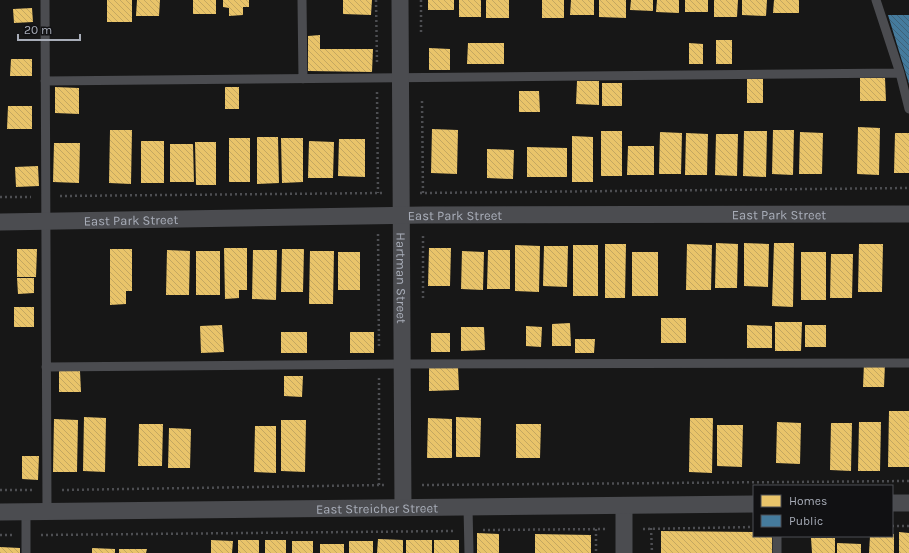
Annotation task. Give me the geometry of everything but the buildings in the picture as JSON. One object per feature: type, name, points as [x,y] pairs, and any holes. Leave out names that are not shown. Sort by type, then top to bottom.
[{"type":"street","name":"Hartman Street","points":[[400,0],[403,507]]},
{"type":"street","name":"East Park Street","points":[[0,222],[378,216],[909,214]]},
{"type":"street","points":[[893,503],[909,502]]},
{"type":"street","name":"East Streicher Street","points":[[0,512],[753,504]]},
{"type":"street","points":[[624,506],[624,553]]},
{"type":"lane","points":[[45,0],[47,511]]},
{"type":"lane","points":[[302,0],[303,79]]},
{"type":"lane","points":[[876,0],[900,73],[909,108]]},
{"type":"lane","points":[[45,81],[900,73]]},
{"type":"lane","points":[[46,367],[379,364],[909,363]]},
{"type":"lane","points":[[468,507],[469,553]]},
{"type":"lane","points":[[26,511],[26,553]]},
{"type":"lane","points":[[777,537],[777,553]]},
{"type":"path","points":[[376,0],[380,508]]},
{"type":"path","points":[[0,197],[909,188]]},
{"type":"path","points":[[0,490],[909,480]]},
{"type":"path","points":[[893,526],[909,526]]},
{"type":"path","points":[[0,535],[753,527]]},
{"type":"path","points":[[651,528],[652,553]]},
{"type":"path","points":[[596,529],[596,553]]}]
